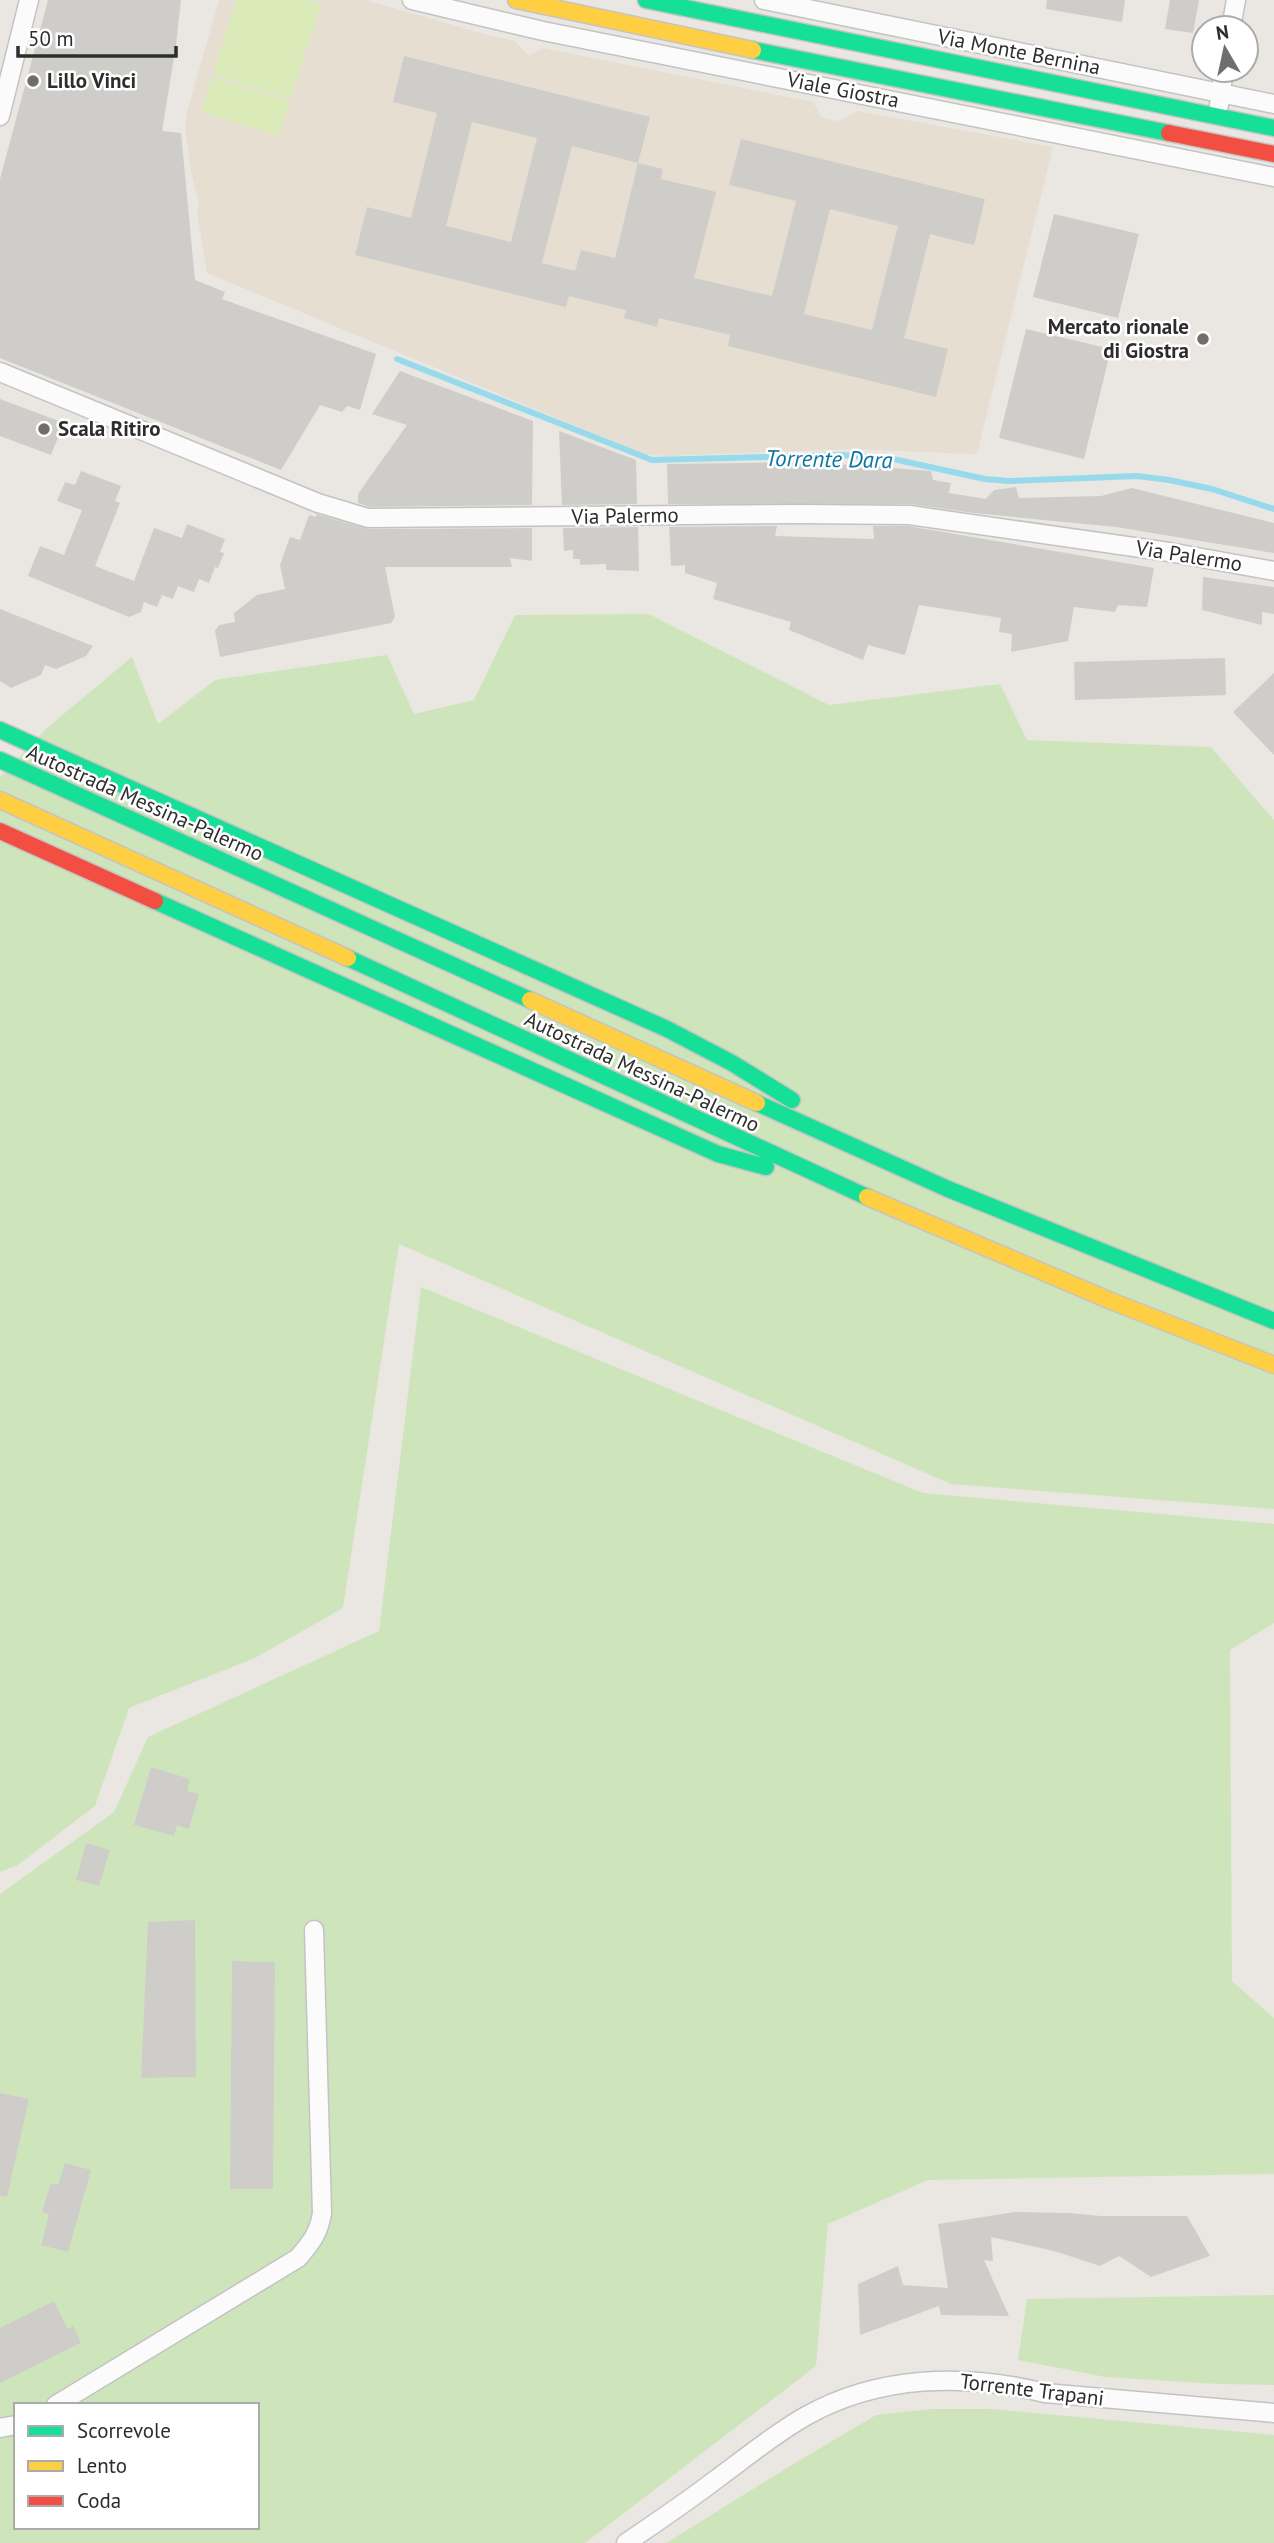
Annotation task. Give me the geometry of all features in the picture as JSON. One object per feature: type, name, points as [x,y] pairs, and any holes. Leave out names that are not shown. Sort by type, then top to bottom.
[{"type":"main road","name":"Viale Giostra","points":[[516,0],[1274,154]]},
{"type":"main road","points":[[646,0],[1274,128]]},
{"type":"main road","points":[[0,730],[667,1028],[732,1063],[813,1113],[858,1147]]},
{"type":"main road","name":"Autostrada Messina-Palermo","points":[[0,761],[948,1189],[1274,1321]]},
{"type":"main road","name":"Autostrada Messina-Palermo","points":[[0,800],[232,904],[926,1225],[1150,1319],[1274,1365]]},
{"type":"main road","points":[[0,831],[718,1154],[840,1186]]},
{"type":"street","points":[[0,116],[29,0]]},
{"type":"street","name":"Viale Giostra","points":[[412,0],[543,31],[1274,177]]},
{"type":"street","name":"Via Monte Bernina","points":[[764,0],[1274,104]]},
{"type":"street","points":[[1209,164],[1222,84]]},
{"type":"street","name":"Via Palermo","points":[[0,372],[318,503],[368,518],[909,515],[1142,548],[1274,571]]},
{"type":"street","points":[[59,2403],[298,2258],[320,2229],[322,2213],[314,1930]]},
{"type":"street","name":"Torrente Trapani","points":[[626,2543],[773,2437],[807,2416],[862,2392],[884,2387],[922,2381],[970,2380],[1045,2393],[1274,2413]]},
{"type":"street","points":[[646,2543],[779,2445],[812,2424],[866,2402],[903,2394],[974,2389],[1043,2403],[1274,2424]]},
{"type":"shaded area","points":[[219,0],[365,0],[515,41],[529,56],[543,48],[813,102],[822,118],[831,120],[840,121],[857,111],[1053,147],[977,454],[851,449],[666,456],[643,454],[207,273],[197,213],[199,203],[185,129],[187,113]]},
{"type":"green space","points":[[236,0],[308,0],[321,4],[290,99],[213,74]]},
{"type":"green space","points":[[212,77],[290,101],[279,136],[201,112]]},
{"type":"green space","points":[[649,614],[829,705],[1000,684],[1027,740],[1211,747],[1274,820],[1274,1509],[951,1484],[399,1244],[343,1608],[255,1658],[129,1708],[95,1806],[18,1865],[0,1872],[0,777],[48,727],[132,657],[158,724],[215,680],[387,655],[414,714],[474,700],[515,615]]},
{"type":"green space","points":[[421,1287],[923,1493],[1274,1524],[1274,1623],[1230,1650],[1232,1981],[1274,2018],[1274,2174],[928,2180],[828,2224],[816,2366],[585,2543],[0,2543],[0,1894],[114,1812],[148,1737],[379,1631]]},
{"type":"green space","points":[[1274,2295],[1274,2385],[1105,2377],[1018,2360],[1027,2299]]},
{"type":"green space","points":[[931,2409],[991,2409],[1274,2435],[1274,2543],[666,2543],[876,2415]]},
{"type":"building","points":[[48,0],[181,0],[162,131],[181,133],[195,280],[225,292],[222,299],[376,354],[360,410],[347,406],[342,412],[320,405],[281,470],[0,358],[0,179]]},
{"type":"building","points":[[1047,0],[1125,0],[1122,22],[1046,9]]},
{"type":"building","points":[[1170,0],[1199,0],[1196,14],[1190,14],[1190,33],[1165,29]]},
{"type":"building","points":[[404,56],[650,117],[638,163],[663,169],[661,179],[716,192],[694,278],[772,296],[796,201],[729,185],[741,139],[985,199],[974,245],[930,234],[904,338],[948,349],[936,397],[728,346],[730,335],[659,318],[657,327],[624,318],[626,310],[569,296],[566,307],[355,255],[367,207],[411,218],[437,113],[393,102]],"holes":[[[472,122],[537,138],[511,242],[446,226]],[[572,146],[638,163],[615,258],[581,250],[575,271],[542,263]],[[830,209],[898,226],[872,330],[804,314]]]},
{"type":"building","points":[[1054,214],[1139,234],[1118,318],[1033,297]]},
{"type":"building","points":[[1026,329],[1111,349],[1084,459],[999,438]]},
{"type":"building","points":[[400,371],[533,421],[532,505],[370,507],[358,503],[358,494],[407,425],[372,414]]},
{"type":"building","points":[[0,399],[64,423],[51,455],[0,436]]},
{"type":"building","points":[[559,431],[636,460],[637,504],[562,505]]},
{"type":"building","points":[[809,462],[931,471],[933,480],[951,483],[949,493],[986,499],[994,490],[1016,487],[1019,498],[1101,496],[1132,488],[1274,523],[1274,553],[1116,527],[910,504],[668,504],[667,464]]},
{"type":"building","points":[[81,471],[121,486],[115,501],[120,503],[95,566],[134,581],[154,528],[182,538],[187,524],[225,539],[220,552],[224,553],[209,583],[199,579],[194,592],[178,586],[173,599],[162,595],[157,607],[144,602],[141,612],[129,617],[28,576],[40,546],[64,555],[82,510],[57,501],[65,482],[75,485]]},
{"type":"building","points":[[316,514],[368,529],[532,528],[532,561],[510,558],[512,567],[385,567],[395,617],[391,623],[220,657],[215,631],[219,625],[235,622],[234,613],[257,595],[285,589],[280,565],[290,537],[300,540],[309,515],[316,517]]},
{"type":"building","points":[[777,526],[775,536],[874,539],[873,526],[908,526],[1154,568],[1147,607],[1118,605],[1115,612],[1074,607],[1068,641],[1011,652],[1012,634],[999,632],[1001,618],[919,605],[905,655],[868,645],[863,660],[789,630],[791,622],[713,599],[717,583],[685,573],[685,565],[671,566],[669,527]]},
{"type":"building","points":[[638,527],[639,571],[606,570],[606,564],[580,565],[580,559],[573,559],[573,550],[564,551],[563,528]]},
{"type":"building","points":[[1203,577],[1274,587],[1274,614],[1262,612],[1262,625],[1202,610]]},
{"type":"building","points":[[0,609],[93,646],[86,656],[56,669],[45,665],[41,675],[11,688],[0,681]]},
{"type":"building","points":[[1225,658],[1226,695],[1075,700],[1074,662]]},
{"type":"building","points":[[1274,673],[1274,755],[1233,712]]},
{"type":"building","points":[[151,1767],[190,1779],[187,1791],[199,1794],[189,1829],[177,1825],[174,1836],[134,1825]]},
{"type":"building","points":[[86,1843],[110,1850],[99,1886],[76,1880]]},
{"type":"building","points":[[195,1920],[196,2077],[141,2078],[148,1922]]},
{"type":"building","points":[[232,1961],[275,1962],[273,2189],[230,2189]]},
{"type":"building","points":[[0,2093],[29,2099],[7,2197],[0,2196]]},
{"type":"building","points":[[65,2163],[91,2170],[68,2252],[41,2245],[49,2214],[42,2212],[51,2183],[58,2185]]},
{"type":"building","points":[[1015,2212],[1187,2216],[1210,2256],[1151,2277],[1119,2256],[1100,2266],[1054,2251],[991,2237],[993,2261],[984,2260],[1009,2316],[941,2315],[939,2306],[860,2335],[858,2284],[898,2266],[903,2285],[948,2288],[938,2224]]},
{"type":"building","points":[[54,2301],[68,2329],[73,2326],[81,2343],[0,2383],[0,2328]]},
{"type":"waterway","name":"Torrente Dara","points":[[397,359],[652,460],[840,455],[893,459],[985,479],[1009,481],[1137,476],[1212,489],[1274,509]]},
{"type":"traffic: fast","points":[[646,0],[1274,128]]},
{"type":"traffic: fast","points":[[753,50],[1169,133]]},
{"type":"traffic: fast","points":[[0,730],[667,1029],[732,1063],[792,1100]]},
{"type":"traffic: fast","points":[[0,760],[530,1000]]},
{"type":"traffic: fast","points":[[155,901],[718,1154],[766,1167]]},
{"type":"traffic: fast","points":[[348,958],[867,1197]]},
{"type":"traffic: fast","points":[[757,1103],[948,1189],[1274,1321]]},
{"type":"traffic: slow","points":[[516,0],[753,50]]},
{"type":"traffic: slow","points":[[0,800],[348,958]]},
{"type":"traffic: slow","points":[[530,1000],[757,1103]]},
{"type":"traffic: slow","points":[[867,1197],[1111,1301],[1274,1365]]},
{"type":"traffic: jam","points":[[1169,133],[1274,154]]},
{"type":"traffic: jam","points":[[0,831],[155,901]]},
{"type":"place","name":"Lillo Vinci","points":[[33,81]]},
{"type":"place","name":"Mercato rionale di Giostra","points":[[1203,339]]},
{"type":"place","name":"Scala Ritiro","points":[[44,429]]}]
